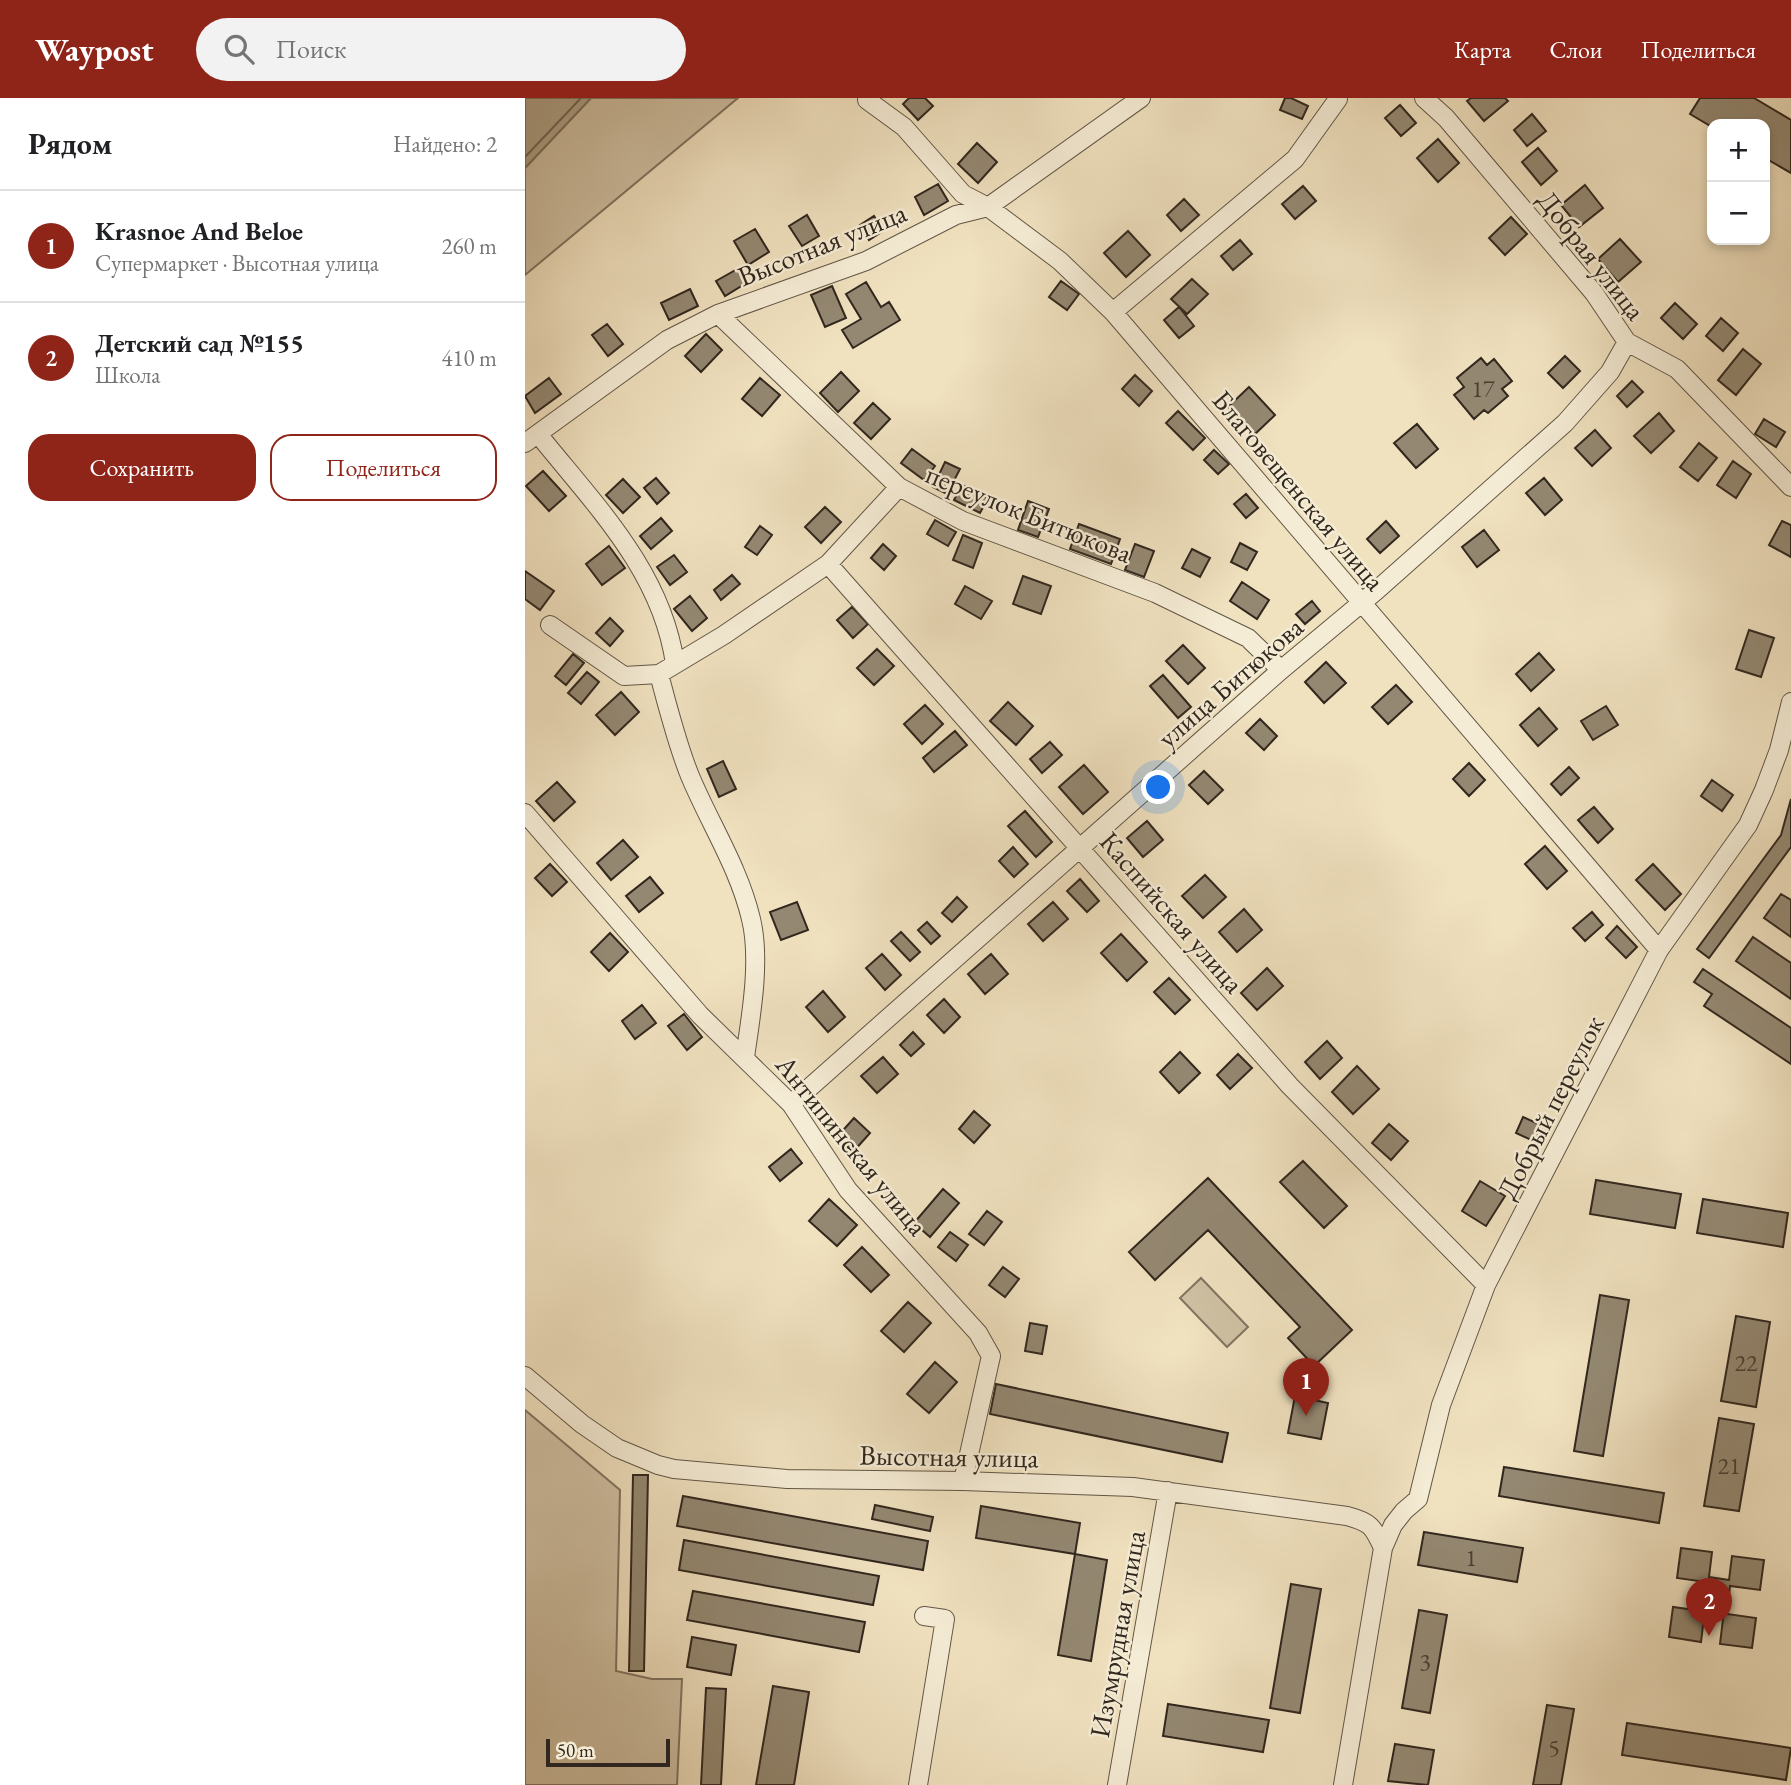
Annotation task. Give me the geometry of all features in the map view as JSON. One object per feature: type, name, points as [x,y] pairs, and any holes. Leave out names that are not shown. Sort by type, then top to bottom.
[{"type":"street","name":"Высотная улица","points":[[531,439],[667,341],[718,314],[866,261],[957,215],[988,207],[1141,98]]},
{"type":"street","points":[[1113,312],[1296,159],[1340,98]]},
{"type":"street","name":"Добрая улица","points":[[1424,98],[1446,118],[1594,293],[1627,342],[1677,369],[1791,487]]},
{"type":"street","name":"Благовещенская улица","points":[[867,100],[904,127],[963,194],[988,207],[1060,261],[1113,312],[1659,950]]},
{"type":"street","name":"переулок Битюкова","points":[[718,314],[899,487],[963,521],[1167,598],[1248,638],[1281,670]]},
{"type":"street","name":"улица Битюкова","points":[[791,1104],[1281,670],[1565,423],[1609,372],[1627,342]]},
{"type":"street","points":[[531,439],[620,535],[643,570],[665,620],[675,664]]},
{"type":"street","points":[[551,625],[624,676],[659,674],[724,635],[828,564],[899,487]]},
{"type":"street","name":"Каспийская улица","points":[[828,564],[1290,1086],[1486,1285]]},
{"type":"street","points":[[659,674],[690,775],[735,871],[752,921],[753,1002],[745,1057]]},
{"type":"street","name":"Добрый переулок","points":[[1343,1785],[1383,1548],[1393,1525],[1418,1499],[1441,1405],[1486,1285],[1659,950],[1748,824],[1765,790],[1791,702]]},
{"type":"street","name":"Антипинская улица","points":[[525,813],[700,1016],[791,1104],[848,1190],[978,1333],[991,1356],[963,1482]]},
{"type":"street","name":"Высотная улица","points":[[525,1376],[582,1424],[617,1448],[657,1465],[787,1479],[1133,1487],[1168,1491],[1363,1520],[1375,1529],[1383,1548]]},
{"type":"street","name":"Изумрудная улица","points":[[1117,1785],[1168,1491]]},
{"type":"street","points":[[918,1785],[945,1619],[924,1616]]},
{"type":"shaded area","points":[[591,98],[738,98],[525,275],[525,168]]},
{"type":"shaded area","points":[[1201,1278],[1248,1327],[1227,1347],[1180,1298]]},
{"type":"shaded area","points":[[525,1410],[620,1490],[616,1671],[652,1679],[682,1679],[677,1785],[525,1785]]},
{"type":"water","points":[[525,98],[591,98],[525,168]]},
{"type":"building","points":[[909,98],[925,98],[933,106],[918,120],[903,104]]},
{"type":"building","points":[[1285,98],[1308,106],[1302,119],[1280,110]]},
{"type":"building","points":[[1471,98],[1505,98],[1508,101],[1484,121],[1467,101]]},
{"type":"building","points":[[1700,98],[1754,98],[1791,120],[1791,173],[1770,161],[1770,119],[1707,119],[1707,124],[1690,114]]},
{"type":"building","points":[[1400,105],[1416,123],[1401,136],[1385,118]]},
{"type":"building","points":[[1532,114],[1546,131],[1527,146],[1514,130]]},
{"type":"building","points":[[1438,139],[1459,163],[1438,182],[1417,158]]},
{"type":"building","points":[[977,143],[997,162],[978,183],[958,164]]},
{"type":"building","points":[[1538,148],[1557,171],[1541,185],[1522,162]]},
{"type":"building","points":[[938,184],[948,201],[924,215],[915,197]]},
{"type":"building","points":[[1585,185],[1603,208],[1579,227],[1561,205]]},
{"type":"building","points":[[1303,186],[1316,201],[1295,219],[1282,204]]},
{"type":"building","points":[[1184,199],[1199,215],[1181,231],[1167,215]]},
{"type":"building","points":[[807,215],[819,236],[802,246],[789,226]]},
{"type":"building","points":[[874,216],[883,231],[869,240],[860,225]]},
{"type":"building","points":[[1511,217],[1527,234],[1505,255],[1489,238]]},
{"type":"building","points":[[755,229],[769,252],[748,265],[734,241]]},
{"type":"building","points":[[1128,231],[1150,255],[1126,277],[1104,253]]},
{"type":"building","points":[[1620,239],[1641,262],[1618,282],[1598,259]]},
{"type":"building","points":[[1240,240],[1252,254],[1233,270],[1221,256]]},
{"type":"building","points":[[739,268],[748,282],[725,296],[716,281]]},
{"type":"building","points":[[1192,279],[1208,294],[1187,314],[1171,299]]},
{"type":"building","points":[[1061,281],[1079,294],[1067,310],[1049,297]]},
{"type":"building","points":[[866,282],[881,307],[889,302],[900,320],[853,348],[842,330],[861,319],[846,294]]},
{"type":"building","points":[[832,286],[846,318],[825,327],[811,295]]},
{"type":"building","points":[[690,289],[698,306],[669,320],[661,303]]},
{"type":"building","points":[[1675,303],[1697,324],[1683,339],[1661,318]]},
{"type":"building","points":[[1179,307],[1194,326],[1179,338],[1164,320]]},
{"type":"building","points":[[1721,318],[1738,333],[1723,351],[1706,336]]},
{"type":"building","points":[[607,324],[623,344],[608,356],[592,335]]},
{"type":"building","points":[[706,334],[722,350],[701,372],[685,356]]},
{"type":"building","points":[[1743,349],[1761,364],[1736,395],[1718,380]]},
{"type":"building","points":[[1565,356],[1580,371],[1563,388],[1548,373]]},
{"type":"building","points":[[1481,358],[1487,365],[1494,359],[1512,381],[1502,389],[1508,396],[1488,413],[1484,410],[1474,419],[1454,395],[1464,387],[1457,378]]},
{"type":"building","points":[[841,372],[859,391],[838,412],[820,393]]},
{"type":"building","points":[[1135,375],[1152,391],[1139,406],[1122,389]]},
{"type":"building","points":[[549,378],[561,394],[535,413],[525,396]]},
{"type":"building","points":[[760,378],[780,395],[762,416],[742,399]]},
{"type":"building","points":[[1632,381],[1643,392],[1627,407],[1617,396]]},
{"type":"building","points":[[1249,387],[1275,415],[1254,435],[1228,407]]},
{"type":"building","points":[[873,403],[890,419],[871,439],[854,423]]},
{"type":"building","points":[[1178,411],[1205,438],[1193,450],[1166,423]]},
{"type":"building","points":[[1659,413],[1674,431],[1651,453],[1634,436]]},
{"type":"building","points":[[1764,419],[1785,432],[1776,447],[1755,434]]},
{"type":"building","points":[[1417,424],[1438,449],[1416,468],[1394,443]]},
{"type":"building","points":[[1595,430],[1611,448],[1592,466],[1575,448]]},
{"type":"building","points":[[1699,443],[1717,458],[1698,481],[1680,467]]},
{"type":"building","points":[[912,449],[935,466],[924,480],[901,463]]},
{"type":"building","points":[[1214,450],[1229,464],[1218,474],[1204,460]]},
{"type":"building","points":[[1733,461],[1751,474],[1736,498],[1717,485]]},
{"type":"building","points":[[945,462],[960,469],[947,494],[933,487]]},
{"type":"building","points":[[543,471],[566,496],[549,511],[526,486]]},
{"type":"building","points":[[656,478],[669,493],[657,504],[644,488]]},
{"type":"building","points":[[1544,478],[1562,500],[1545,515],[1526,493]]},
{"type":"building","points":[[623,479],[640,497],[623,513],[606,495]]},
{"type":"building","points":[[962,485],[988,498],[980,513],[954,500]]},
{"type":"building","points":[[1246,494],[1258,508],[1246,518],[1234,504]]},
{"type":"building","points":[[1028,501],[1049,509],[1038,537],[1018,530]]},
{"type":"building","points":[[825,507],[841,522],[821,543],[805,527]]},
{"type":"building","points":[[661,518],[672,531],[651,549],[640,536]]},
{"type":"building","points":[[935,520],[956,532],[948,546],[927,534]]},
{"type":"building","points":[[1386,521],[1399,536],[1380,553],[1367,539]]},
{"type":"building","points":[[1782,521],[1791,525],[1791,557],[1769,545]]},
{"type":"building","points":[[1079,524],[1120,539],[1111,564],[1070,549]]},
{"type":"building","points":[[760,526],[772,535],[757,555],[745,547]]},
{"type":"building","points":[[1484,530],[1499,550],[1477,567],[1462,547]]},
{"type":"building","points":[[963,535],[982,543],[973,568],[953,560]]},
{"type":"building","points":[[1240,543],[1257,552],[1247,570],[1231,562]]},
{"type":"building","points":[[883,544],[896,556],[884,570],[871,558]]},
{"type":"building","points":[[1135,544],[1154,551],[1144,577],[1125,570]]},
{"type":"building","points":[[609,546],[625,568],[602,585],[586,564]]},
{"type":"building","points":[[1192,549],[1210,558],[1200,577],[1182,568]]},
{"type":"building","points":[[674,555],[687,572],[670,585],[657,567]]},
{"type":"building","points":[[525,571],[554,591],[540,610],[525,599]]},
{"type":"building","points":[[732,575],[740,584],[721,600],[714,590]]},
{"type":"building","points":[[1023,576],[1051,586],[1041,614],[1013,604]]},
{"type":"building","points":[[1242,582],[1269,600],[1257,619],[1230,601]]},
{"type":"building","points":[[965,586],[992,601],[981,619],[955,604]]},
{"type":"building","points":[[690,596],[707,618],[692,631],[674,609]]},
{"type":"building","points":[[1312,601],[1320,611],[1305,624],[1296,614]]},
{"type":"building","points":[[852,607],[868,624],[853,638],[837,620]]},
{"type":"building","points":[[610,618],[623,631],[610,646],[596,633]]},
{"type":"building","points":[[1749,630],[1774,638],[1761,677],[1736,669]]},
{"type":"building","points":[[1183,645],[1205,668],[1188,684],[1166,661]]},
{"type":"building","points":[[877,649],[894,666],[874,685],[857,668]]},
{"type":"building","points":[[1539,653],[1554,670],[1531,691],[1516,674]]},
{"type":"building","points":[[573,654],[584,663],[566,685],[555,676]]},
{"type":"building","points":[[1326,662],[1346,683],[1324,703],[1305,682]]},
{"type":"building","points":[[587,672],[599,682],[581,704],[568,693]]},
{"type":"building","points":[[1163,675],[1191,707],[1178,718],[1150,686]]},
{"type":"building","points":[[1396,685],[1412,702],[1388,724],[1372,707]]},
{"type":"building","points":[[621,692],[639,712],[615,735],[596,715]]},
{"type":"building","points":[[1008,702],[1033,726],[1016,745],[990,721]]},
{"type":"building","points":[[925,705],[943,724],[922,744],[904,724]]},
{"type":"building","points":[[1606,706],[1618,725],[1593,740],[1581,721]]},
{"type":"building","points":[[1539,708],[1557,729],[1538,746],[1520,725]]},
{"type":"building","points":[[1260,719],[1277,736],[1264,750],[1246,733]]},
{"type":"building","points":[[955,731],[967,745],[934,772],[923,758]]},
{"type":"building","points":[[1050,742],[1062,755],[1042,773],[1030,759]]},
{"type":"building","points":[[723,761],[736,789],[719,797],[707,769]]},
{"type":"building","points":[[1469,763],[1485,780],[1469,796],[1453,779]]},
{"type":"building","points":[[1084,765],[1108,792],[1083,814],[1059,787]]},
{"type":"building","points":[[1569,767],[1579,778],[1561,795],[1551,784]]},
{"type":"building","points":[[1204,771],[1223,790],[1208,804],[1189,785]]},
{"type":"building","points":[[1712,780],[1733,795],[1722,811],[1701,796]]},
{"type":"building","points":[[557,782],[575,802],[554,821],[536,801]]},
{"type":"building","points":[[1791,799],[1791,847],[1709,958],[1697,949],[1781,835]]},
{"type":"building","points":[[1594,807],[1613,829],[1598,843],[1578,820]]},
{"type":"building","points":[[1025,811],[1052,842],[1036,857],[1008,826]]},
{"type":"building","points":[[1147,821],[1163,840],[1143,857],[1127,838]]},
{"type":"building","points":[[623,840],[638,857],[611,880],[597,863]]},
{"type":"building","points":[[1545,846],[1567,871],[1547,889],[1525,864]]},
{"type":"building","points":[[1013,847],[1028,864],[1014,877],[999,861]]},
{"type":"building","points":[[550,864],[567,882],[552,896],[535,878]]},
{"type":"building","points":[[1653,864],[1681,894],[1665,910],[1636,880]]},
{"type":"building","points":[[1205,875],[1226,897],[1203,918],[1182,896]]},
{"type":"building","points":[[650,877],[663,893],[639,912],[626,896]]},
{"type":"building","points":[[1080,879],[1099,901],[1087,912],[1067,891]]},
{"type":"building","points":[[1781,894],[1791,900],[1791,937],[1764,918]]},
{"type":"building","points":[[957,897],[967,907],[952,922],[942,913]]},
{"type":"building","points":[[797,902],[808,930],[781,940],[770,912]]},
{"type":"building","points":[[1053,902],[1068,919],[1043,941],[1028,924]]},
{"type":"building","points":[[1244,909],[1262,930],[1237,952],[1219,932]]},
{"type":"building","points":[[1592,912],[1603,925],[1585,941],[1573,928]]},
{"type":"building","points":[[927,922],[940,936],[931,944],[918,930]]},
{"type":"building","points":[[1617,926],[1637,947],[1626,958],[1606,938]]},
{"type":"building","points":[[901,932],[920,952],[910,961],[891,941]]},
{"type":"building","points":[[610,933],[628,952],[609,971],[591,952]]},
{"type":"building","points":[[1121,934],[1147,962],[1127,981],[1101,953]]},
{"type":"building","points":[[1753,937],[1791,963],[1791,999],[1736,961]]},
{"type":"building","points":[[882,954],[901,975],[885,990],[866,968]]},
{"type":"building","points":[[991,954],[1008,974],[985,994],[968,974]]},
{"type":"building","points":[[1267,968],[1283,986],[1257,1010],[1241,993]]},
{"type":"building","points":[[1703,969],[1791,1028],[1791,1064],[1704,1006],[1712,994],[1694,982]]},
{"type":"building","points":[[1169,978],[1190,1000],[1175,1014],[1154,992]]},
{"type":"building","points":[[823,991],[845,1017],[828,1032],[806,1007]]},
{"type":"building","points":[[944,999],[960,1017],[944,1033],[927,1015]]},
{"type":"building","points":[[642,1005],[656,1023],[635,1039],[622,1021]]},
{"type":"building","points":[[684,1014],[702,1037],[687,1050],[668,1026]]},
{"type":"building","points":[[913,1032],[924,1044],[911,1056],[900,1045]]},
{"type":"building","points":[[1327,1041],[1342,1058],[1320,1079],[1305,1062]]},
{"type":"building","points":[[1180,1052],[1200,1073],[1179,1093],[1160,1072]]},
{"type":"building","points":[[1238,1054],[1252,1068],[1230,1089],[1217,1075]]},
{"type":"building","points":[[883,1057],[898,1074],[877,1093],[861,1076]]},
{"type":"building","points":[[1357,1066],[1379,1089],[1353,1114],[1332,1092]]},
{"type":"building","points":[[974,1111],[990,1125],[974,1143],[959,1129]]},
{"type":"building","points":[[1523,1117],[1547,1128],[1540,1144],[1516,1133]]},
{"type":"building","points":[[854,1118],[870,1133],[853,1152],[837,1137]]},
{"type":"building","points":[[1389,1124],[1408,1141],[1391,1160],[1372,1143]]},
{"type":"building","points":[[791,1149],[802,1163],[780,1181],[769,1167]]},
{"type":"building","points":[[1303,1161],[1347,1206],[1324,1228],[1280,1182]]},
{"type":"building","points":[[1208,1178],[1352,1330],[1314,1366],[1288,1338],[1300,1327],[1208,1230],[1155,1280],[1129,1252]]},
{"type":"building","points":[[1596,1180],[1681,1194],[1675,1228],[1590,1214]]},
{"type":"building","points":[[1480,1181],[1505,1196],[1486,1226],[1462,1211]]},
{"type":"building","points":[[943,1189],[959,1203],[930,1237],[914,1223]]},
{"type":"building","points":[[829,1199],[857,1225],[837,1246],[809,1221]]},
{"type":"building","points":[[1703,1199],[1788,1213],[1783,1247],[1697,1233]]},
{"type":"building","points":[[987,1211],[1002,1222],[984,1245],[969,1234]]},
{"type":"building","points":[[950,1232],[968,1245],[956,1261],[938,1247]]},
{"type":"building","points":[[862,1247],[889,1275],[871,1292],[844,1265]]},
{"type":"building","points":[[1003,1267],[1019,1279],[1005,1297],[989,1285]]},
{"type":"building","points":[[1600,1295],[1629,1300],[1603,1456],[1574,1451]]},
{"type":"building","points":[[908,1302],[931,1323],[904,1352],[881,1331]]},
{"type":"building","points":[[1736,1316],[1770,1322],[1756,1407],[1721,1401]]},
{"type":"building","points":[[1030,1323],[1047,1326],[1042,1354],[1025,1351]]},
{"type":"building","points":[[935,1362],[957,1382],[929,1413],[907,1394]]},
{"type":"building","points":[[996,1384],[1228,1433],[1222,1462],[990,1414]]},
{"type":"building","points":[[1295,1396],[1328,1403],[1321,1439],[1288,1433]]},
{"type":"building","points":[[1719,1418],[1754,1424],[1739,1511],[1704,1506]]},
{"type":"building","points":[[1504,1467],[1664,1493],[1659,1523],[1499,1496]]},
{"type":"building","points":[[633,1475],[648,1475],[644,1671],[629,1671]]},
{"type":"building","points":[[683,1496],[928,1541],[923,1570],[677,1526]]},
{"type":"building","points":[[875,1505],[933,1517],[930,1531],[872,1519]]},
{"type":"building","points":[[981,1506],[1080,1523],[1075,1554],[976,1538]]},
{"type":"building","points":[[1424,1532],[1523,1548],[1517,1582],[1418,1565]]},
{"type":"building","points":[[684,1540],[879,1576],[873,1605],[679,1570]]},
{"type":"building","points":[[1681,1548],[1712,1552],[1709,1577],[1729,1580],[1732,1556],[1764,1560],[1760,1590],[1730,1586],[1727,1614],[1756,1618],[1752,1648],[1720,1644],[1723,1619],[1704,1617],[1701,1642],[1669,1637],[1673,1607],[1702,1611],[1706,1582],[1677,1578]]},
{"type":"building","points":[[1075,1554],[1107,1560],[1091,1661],[1058,1655]]},
{"type":"building","points":[[1291,1584],[1321,1589],[1300,1713],[1270,1708]]},
{"type":"building","points":[[693,1591],[865,1622],[859,1652],[687,1620]]},
{"type":"building","points":[[1419,1610],[1447,1615],[1430,1713],[1402,1708]]},
{"type":"building","points":[[692,1637],[736,1645],[731,1675],[687,1667]]},
{"type":"building","points":[[773,1686],[809,1692],[794,1785],[756,1785]]},
{"type":"building","points":[[706,1688],[726,1689],[721,1785],[701,1785]]},
{"type":"building","points":[[1168,1704],[1269,1720],[1263,1752],[1163,1736]]},
{"type":"building","points":[[1547,1705],[1574,1709],[1561,1785],[1533,1785]]},
{"type":"building","points":[[1627,1723],[1791,1748],[1786,1780],[1622,1755]]},
{"type":"building","points":[[1395,1744],[1434,1750],[1428,1785],[1388,1781]]},
{"type":"place","name":"Krasnoe And Beloe","points":[[1306,1416]]},
{"type":"place","name":"Детский сад №155","points":[[1709,1636]]}]
